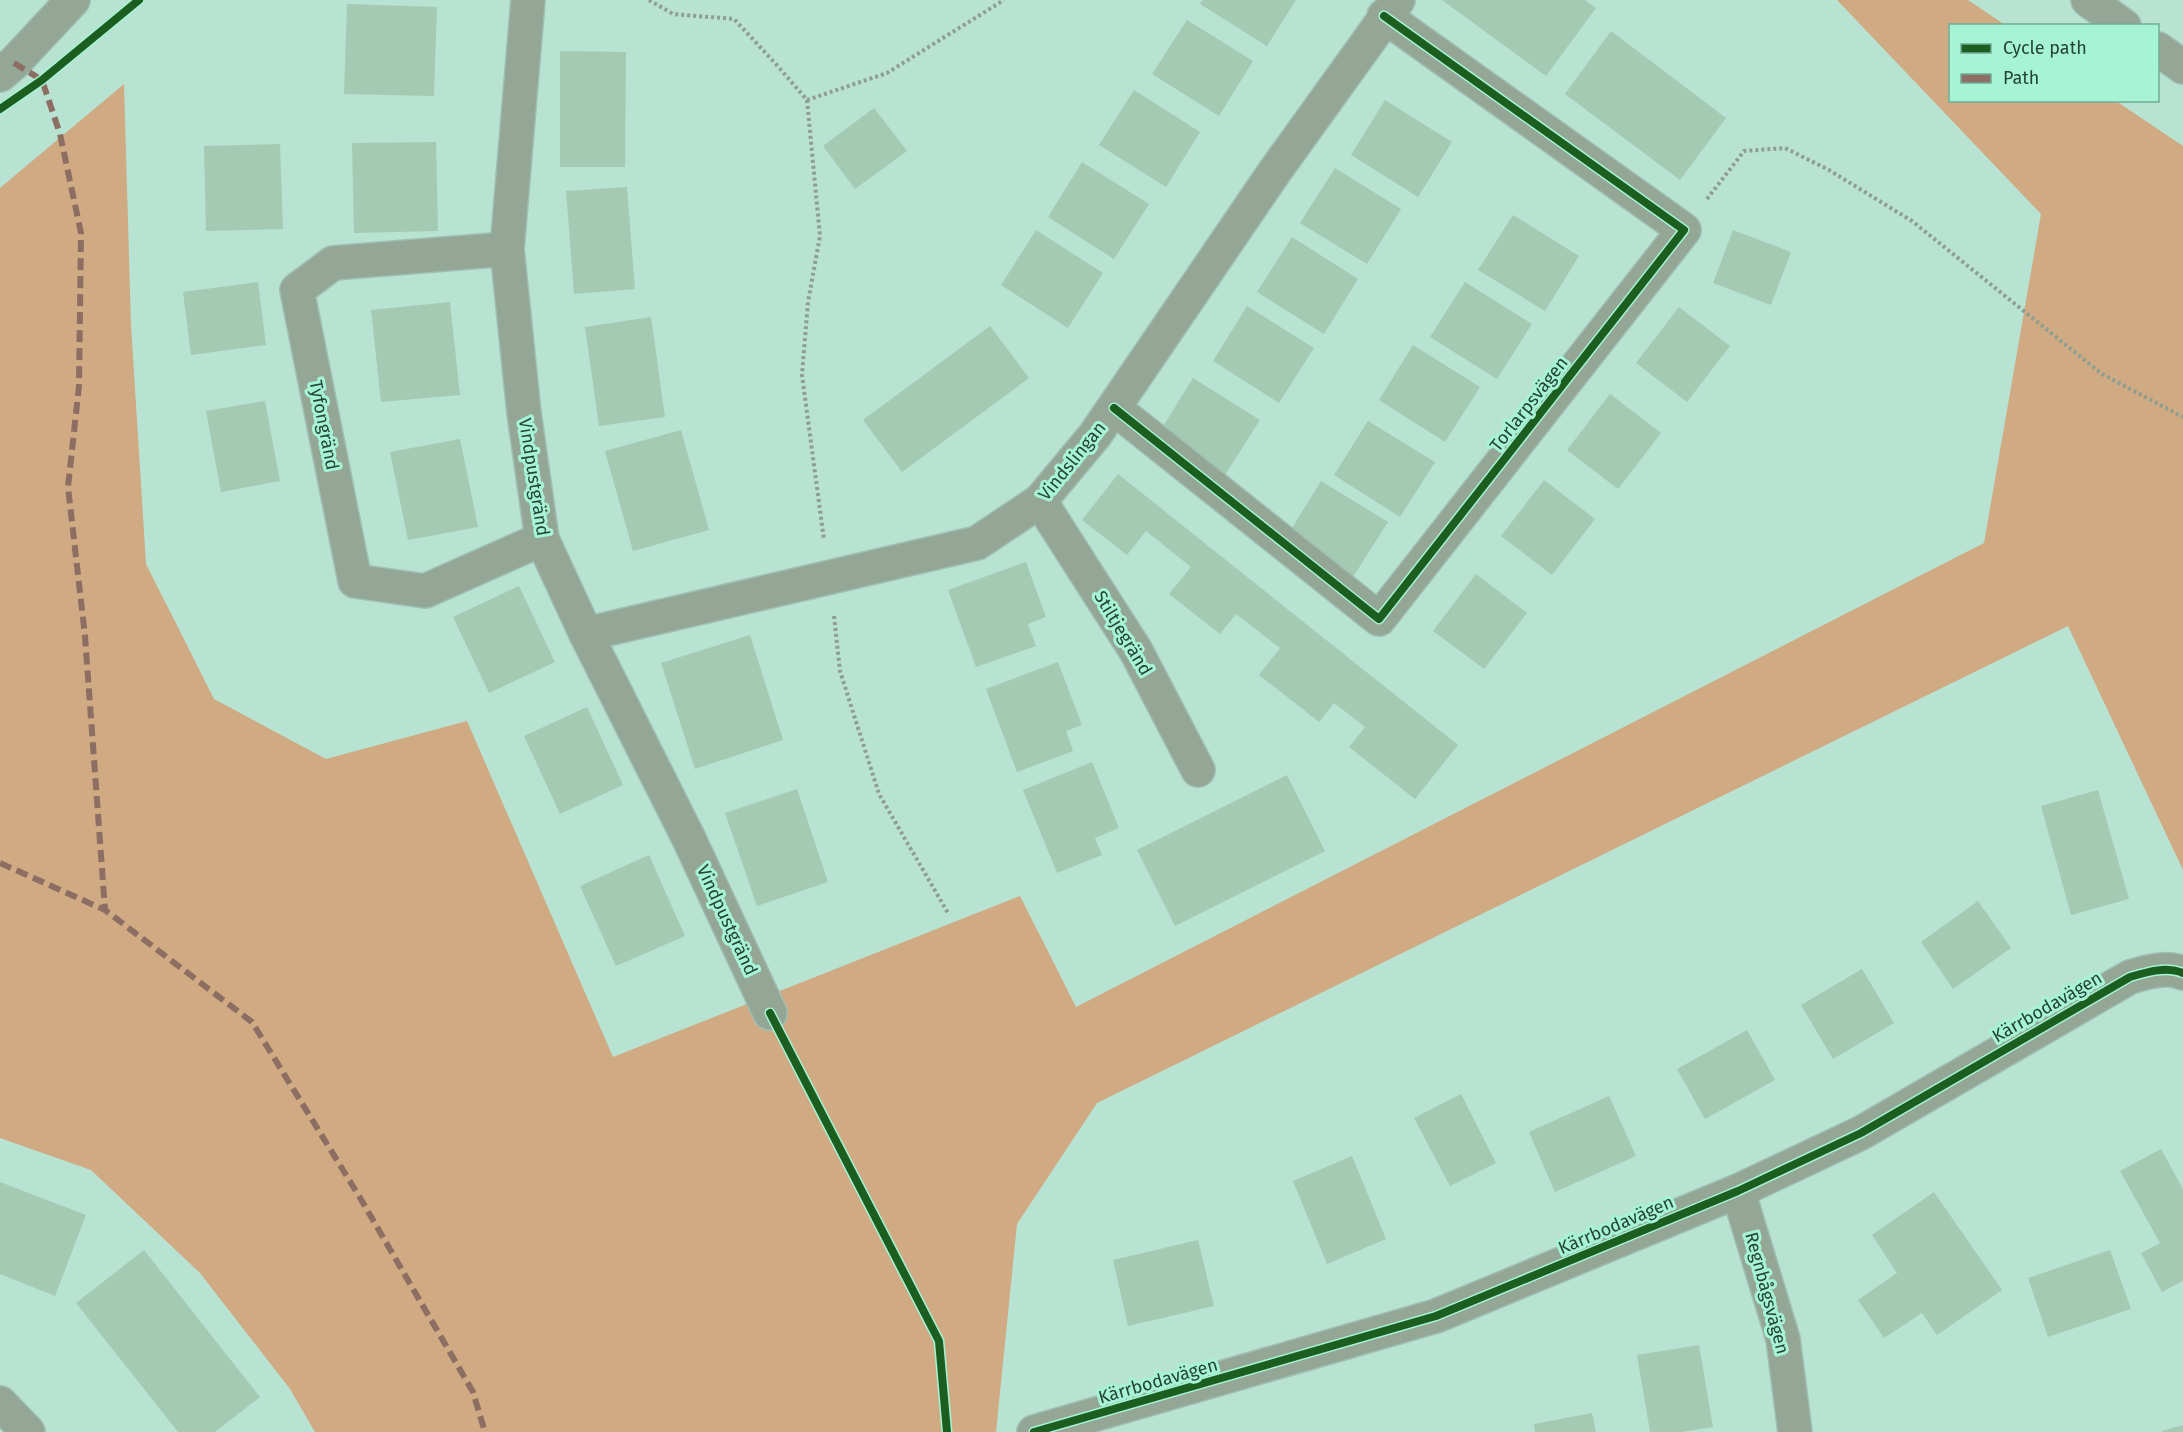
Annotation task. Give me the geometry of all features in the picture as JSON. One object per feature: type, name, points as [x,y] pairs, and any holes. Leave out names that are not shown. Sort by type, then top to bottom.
[{"type":"street","points":[[0,75],[73,0]]},
{"type":"street","name":"Vindpustgränd","points":[[528,0],[507,249],[524,413],[542,539],[586,634],[689,839],[770,1012]]},
{"type":"street","points":[[2088,0],[2121,24]]},
{"type":"street","points":[[1391,8],[1684,230]]},
{"type":"street","name":"Vindslingan","points":[[586,634],[977,543],[1040,501],[1075,460],[1114,408],[1275,171],[1391,8]]},
{"type":"street","points":[[2159,50],[2183,67]]},
{"type":"street","name":"Torlarpsvägen","points":[[1114,408],[1379,619],[1684,230]]},
{"type":"street","name":"Tyfongränd","points":[[507,249],[333,263],[297,290],[355,581],[425,591],[542,539]]},
{"type":"street","name":"Stiltjegränd","points":[[1040,501],[1136,651],[1198,770]]},
{"type":"street","name":"Kärrbodavägen","points":[[1034,1432],[1436,1316],[1738,1191],[1861,1133],[2130,977],[2154,971],[2179,971]]},
{"type":"street","name":"Regnbågsvägen","points":[[1738,1191],[1783,1339],[1795,1432]]},
{"type":"street","points":[[0,1403],[28,1432]]},
{"type":"path","points":[[649,0],[673,14],[734,20],[807,100],[820,236],[808,302],[801,375],[840,671],[879,794],[948,913]]},
{"type":"path","points":[[807,100],[887,73],[1004,0]]},
{"type":"path","points":[[1684,230],[1744,151],[1785,148],[1829,170],[1912,221],[2102,374],[2183,417]]},
{"type":"shaded area","points":[[1837,0],[1968,0],[2004,24],[1949,24],[1949,102],[2117,102],[2183,146],[2183,870],[2068,626],[1097,1103],[1017,1224],[996,1432],[315,1432],[290,1389],[200,1273],[91,1170],[0,1138],[0,188],[124,84],[131,325],[146,564],[214,699],[326,759],[467,721],[613,1057],[1020,896],[1076,1007],[1984,543],[2041,214]]},
{"type":"building","points":[[1203,0],[1296,0],[1267,46],[1200,4]]},
{"type":"building","points":[[1442,0],[1585,0],[1596,8],[1546,76]]},
{"type":"building","points":[[347,4],[437,7],[434,96],[344,94]]},
{"type":"building","points":[[1187,20],[1253,61],[1219,116],[1152,74]]},
{"type":"building","points":[[1611,31],[1726,118],[1680,180],[1565,94]]},
{"type":"building","points":[[560,51],[626,52],[625,167],[560,167]]},
{"type":"building","points":[[1134,90],[1200,132],[1166,187],[1099,145]]},
{"type":"building","points":[[1385,100],[1452,142],[1418,197],[1351,155]]},
{"type":"building","points":[[874,108],[907,151],[855,189],[823,146]]},
{"type":"building","points":[[436,142],[438,231],[354,233],[352,143]]},
{"type":"building","points":[[280,144],[283,229],[206,231],[204,146]]},
{"type":"building","points":[[1082,162],[1149,204],[1114,259],[1048,217]]},
{"type":"building","points":[[1335,168],[1401,209],[1367,264],[1300,223]]},
{"type":"building","points":[[627,187],[635,289],[574,294],[566,191]]},
{"type":"building","points":[[1513,215],[1579,256],[1545,311],[1478,270]]},
{"type":"building","points":[[1036,230],[1103,273],[1068,328],[1001,285]]},
{"type":"building","points":[[1733,230],[1791,252],[1771,305],[1713,283]]},
{"type":"building","points":[[1292,237],[1358,279],[1324,334],[1257,292]]},
{"type":"building","points":[[258,282],[266,345],[191,355],[183,292]]},
{"type":"building","points":[[1465,282],[1532,324],[1497,379],[1430,337]]},
{"type":"building","points":[[450,302],[460,395],[381,402],[371,310]]},
{"type":"building","points":[[1247,306],[1314,348],[1279,403],[1213,361]]},
{"type":"building","points":[[1679,307],[1730,346],[1687,402],[1636,363]]},
{"type":"building","points":[[651,317],[665,417],[599,426],[585,327]]},
{"type":"building","points":[[990,326],[1029,378],[902,472],[863,420]]},
{"type":"building","points":[[1413,345],[1480,387],[1445,442],[1379,400]]},
{"type":"building","points":[[1193,378],[1260,420],[1225,475],[1159,433]]},
{"type":"building","points":[[1610,394],[1661,433],[1618,489],[1567,450]]},
{"type":"building","points":[[265,401],[280,481],[221,492],[206,411]]},
{"type":"building","points":[[1368,421],[1435,462],[1400,517],[1334,475]]},
{"type":"building","points":[[681,430],[709,530],[633,551],[605,451]]},
{"type":"building","points":[[460,439],[478,527],[408,540],[390,452]]},
{"type":"building","points":[[1118,474],[1458,745],[1415,799],[1349,747],[1365,727],[1334,703],[1319,722],[1259,675],[1280,648],[1236,614],[1220,634],[1169,594],[1191,567],[1146,531],[1127,555],[1082,520]]},
{"type":"building","points":[[1544,480],[1595,519],[1552,575],[1501,536]]},
{"type":"building","points":[[1321,481],[1388,522],[1353,577],[1287,536]]},
{"type":"building","points":[[1026,562],[1046,617],[1028,624],[1036,646],[976,667],[948,590]]},
{"type":"building","points":[[1476,574],[1527,613],[1484,669],[1433,631]]},
{"type":"building","points":[[519,586],[555,662],[489,693],[453,617]]},
{"type":"building","points":[[750,635],[783,740],[695,769],[661,663]]},
{"type":"building","points":[[1058,662],[1082,725],[1066,731],[1073,751],[1017,772],[986,689]]},
{"type":"building","points":[[587,707],[623,785],[560,814],[524,736]]},
{"type":"building","points":[[1092,762],[1119,828],[1095,838],[1102,855],[1057,873],[1023,790]]},
{"type":"building","points":[[1287,775],[1325,851],[1175,926],[1137,850]]},
{"type":"building","points":[[797,789],[828,882],[757,906],[725,813]]},
{"type":"building","points":[[2098,790],[2129,899],[2071,915],[2041,806]]},
{"type":"building","points":[[649,855],[685,936],[616,966],[580,886]]},
{"type":"building","points":[[1978,901],[2011,948],[1953,989],[1921,942]]},
{"type":"building","points":[[1862,969],[1894,1023],[1833,1059],[1801,1005]]},
{"type":"building","points":[[1747,1030],[1775,1080],[1705,1119],[1677,1069]]},
{"type":"building","points":[[1461,1094],[1496,1163],[1450,1186],[1414,1118]]},
{"type":"building","points":[[1609,1096],[1636,1156],[1555,1192],[1529,1132]]},
{"type":"building","points":[[2161,1149],[2183,1189],[2183,1281],[2162,1292],[2141,1253],[2160,1243],[2120,1171]]},
{"type":"building","points":[[1352,1156],[1386,1239],[1327,1264],[1293,1181]]},
{"type":"building","points":[[0,1182],[86,1215],[55,1296],[0,1274]]},
{"type":"building","points":[[1934,1192],[2002,1290],[1937,1335],[1922,1313],[1884,1338],[1858,1300],[1897,1273],[1872,1235]]},
{"type":"building","points":[[1198,1240],[1214,1306],[1128,1326],[1113,1260]]},
{"type":"building","points":[[144,1250],[260,1397],[215,1432],[178,1432],[76,1303]]},
{"type":"building","points":[[2110,1250],[2131,1309],[2048,1337],[2028,1278]]},
{"type":"building","points":[[1699,1345],[1713,1427],[1682,1432],[1650,1432],[1637,1355]]},
{"type":"building","points":[[1592,1413],[1596,1432],[1535,1432],[1534,1424]]},
{"type":"building","points":[[2183,1425],[2183,1432],[2162,1432],[2162,1431]]},
{"type":"marked path","points":[[14,63],[42,80],[60,134],[81,233],[79,386],[68,487],[85,636],[105,910]]},
{"type":"marked path","points":[[0,863],[105,910],[252,1022],[359,1196],[473,1392],[485,1432]]},
{"type":"cycle path","points":[[0,109],[42,80],[139,0]]},
{"type":"cycle path","points":[[1114,408],[1379,619],[1684,230],[1384,16]]},
{"type":"cycle path","points":[[1034,1432],[1436,1316],[1738,1191],[1861,1133],[2130,977],[2163,970],[2183,973]]},
{"type":"cycle path","points":[[770,1013],[939,1341],[947,1432]]}]
